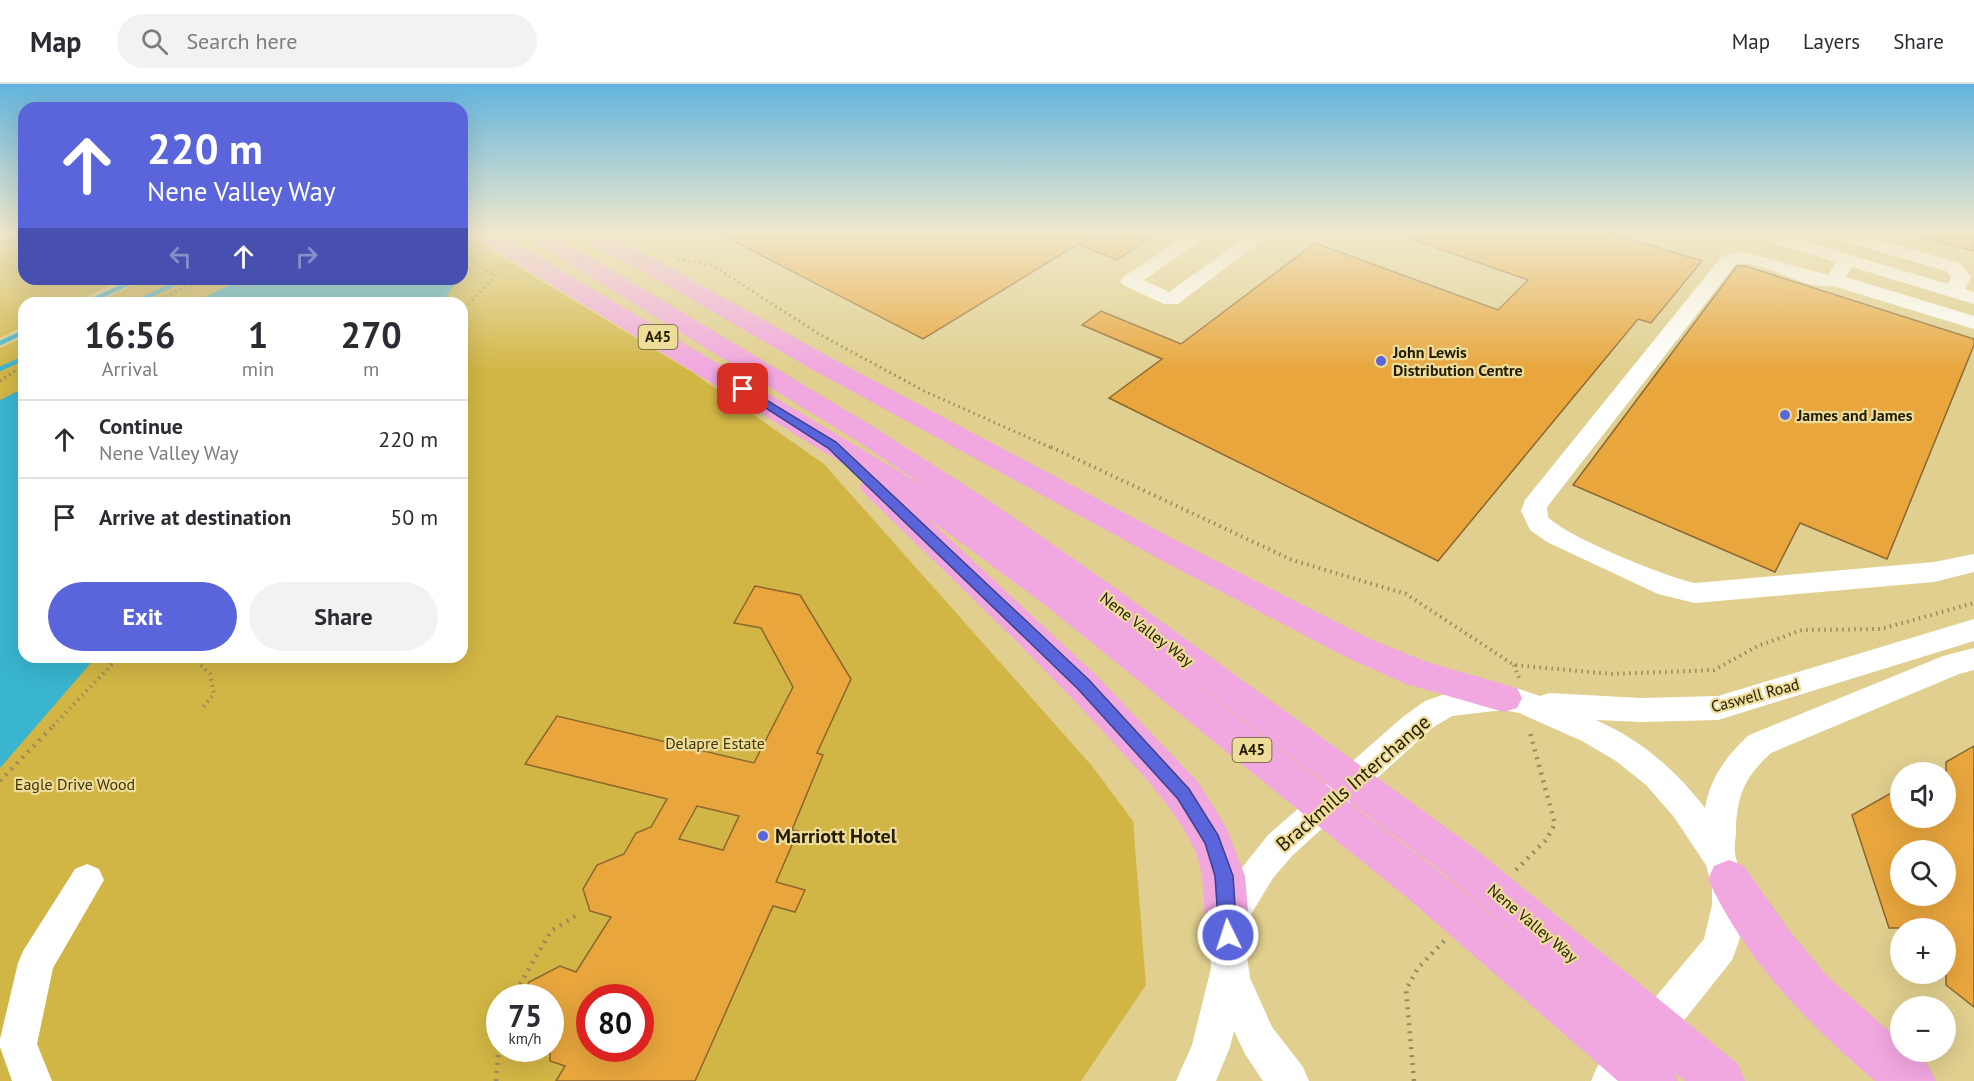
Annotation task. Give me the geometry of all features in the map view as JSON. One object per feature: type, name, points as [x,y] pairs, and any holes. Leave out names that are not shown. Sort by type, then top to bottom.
[{"type":"highway","name":"Nene Valley Way","points":[[560,279],[924,500],[1067,603],[1426,887],[1654,1081]]},
{"type":"highway","name":"Nene Valley Way","points":[[610,279],[867,435],[974,505],[1088,585],[1458,860],[1721,1081]]},
{"type":"highway","points":[[651,279],[926,454],[1004,508],[1088,585]]},
{"type":"highway","points":[[669,279],[1172,552],[1358,648],[1419,674],[1520,701]]},
{"type":"highway","points":[[832,445],[1083,685],[1184,794],[1212,840],[1224,876],[1229,951]]},
{"type":"highway","points":[[1724,865],[1756,921],[1819,999],[1912,1081]]},
{"type":"street","points":[[1132,279],[1130,280],[1171,300],[1200,279]]},
{"type":"street","points":[[1714,279],[1534,506],[1535,518],[1543,528],[1668,587],[1695,593],[1934,572],[1974,563]]},
{"type":"street","points":[[1861,279],[1974,324]]},
{"type":"street","points":[[1884,279],[1974,298]]},
{"type":"street","points":[[1954,292],[1960,279]]},
{"type":"street","name":"Caswell Road","points":[[1520,701],[1641,710],[1718,708],[1974,630]]},
{"type":"street","points":[[1611,1081],[1719,948],[1727,926],[1731,901],[1719,818],[1724,792],[1732,772],[1743,758],[1760,744],[1953,664],[1974,658]]},
{"type":"street","name":"Brackmills Interchange","points":[[1196,1081],[1211,1047],[1241,897],[1259,868],[1282,843],[1391,747],[1409,728],[1446,706],[1520,701]]},
{"type":"street","points":[[1520,701],[1595,733],[1620,746],[1637,759],[1670,788],[1724,865]]},
{"type":"street","points":[[32,1081],[18,1044],[36,963],[87,880]]},
{"type":"street","points":[[1229,951],[1248,1024],[1274,1065],[1289,1081]]},
{"type":"path","points":[[468,304],[493,279]]},
{"type":"path","points":[[733,279],[819,334],[924,391],[1082,461],[1292,560],[1406,594],[1514,665],[1612,674],[1714,670],[1758,646],[1802,630],[1881,629],[1974,603]]},
{"type":"path","points":[[164,297],[191,285]]},
{"type":"path","points":[[0,381],[18,369]]},
{"type":"path","points":[[0,781],[112,663]]},
{"type":"path","points":[[198,663],[210,674],[214,694],[203,707]]},
{"type":"path","points":[[1514,665],[1520,701],[1556,824],[1546,840]]},
{"type":"path","points":[[520,984],[551,931],[578,915]]},
{"type":"path","points":[[1414,1081],[1407,990],[1418,968]]},
{"type":"path","points":[[496,1081],[498,1062]]},
{"type":"green space","points":[[0,279],[18,279],[18,285],[110,285],[86,297],[18,297],[18,329],[0,338]]},
{"type":"green space","name":"Delapre Estate","points":[[468,279],[537,279],[692,372],[824,464],[1092,766],[1133,821],[1146,985],[1081,1081],[0,1081],[0,348],[18,340],[18,663],[468,663],[468,297],[108,297],[134,285],[468,285]]},
{"type":"water","points":[[229,285],[454,285],[446,297],[206,297]]},
{"type":"water","points":[[18,391],[18,663],[91,663],[0,768],[0,400]]},
{"type":"building","points":[[806,279],[1022,279],[923,339]]},
{"type":"building","name":"John Lewis Distribution Centre","points":[[1268,279],[1412,279],[1498,310],[1528,280],[1524,279],[1688,279],[1651,323],[1638,319],[1438,561],[1109,398],[1162,359],[1082,325],[1101,311],[1181,344]]},
{"type":"building","name":"James and James","points":[[1728,279],[1784,279],[1974,339],[1974,345],[1887,559],[1800,523],[1775,572],[1573,485]]},
{"type":"building","name":"Marriott Hotel","points":[[755,586],[800,595],[851,679],[817,753],[823,755],[792,830],[798,831],[776,882],[805,890],[795,912],[773,906],[695,1081],[556,1081],[565,1066],[553,1062],[564,1062],[564,984],[528,984],[560,966],[576,972],[611,917],[590,911],[583,889],[597,865],[624,854],[636,833],[651,827],[667,799],[525,764],[557,716],[754,763],[793,687],[761,628],[734,623]],"holes":[[[697,806],[739,816],[723,850],[679,839]]]},
{"type":"building","points":[[1974,746],[1974,1007],[1946,985],[1956,984],[1956,918],[1890,918],[1889,928],[1852,815],[1890,794],[1890,828],[1956,828],[1956,762],[1946,762]]},
{"type":"waterway","points":[[99,297],[125,285]]},
{"type":"waterway","points":[[147,297],[172,285]]},
{"type":"waterway","points":[[0,343],[18,335]]},
{"type":"waterway","points":[[0,369],[18,361]]},
{"type":"place","name":"John Lewis Distribution Centre","points":[[1381,361]]},
{"type":"place","name":"James and James","points":[[1785,415]]},
{"type":"place","name":"Marriott Hotel","points":[[763,836]]},
{"type":"route","points":[[743,389],[832,445],[1083,685],[1184,794],[1212,840],[1224,876],[1228,935]]},
{"type":"park label","name":"Eagle Drive Wood","points":[[75,784]]}]
